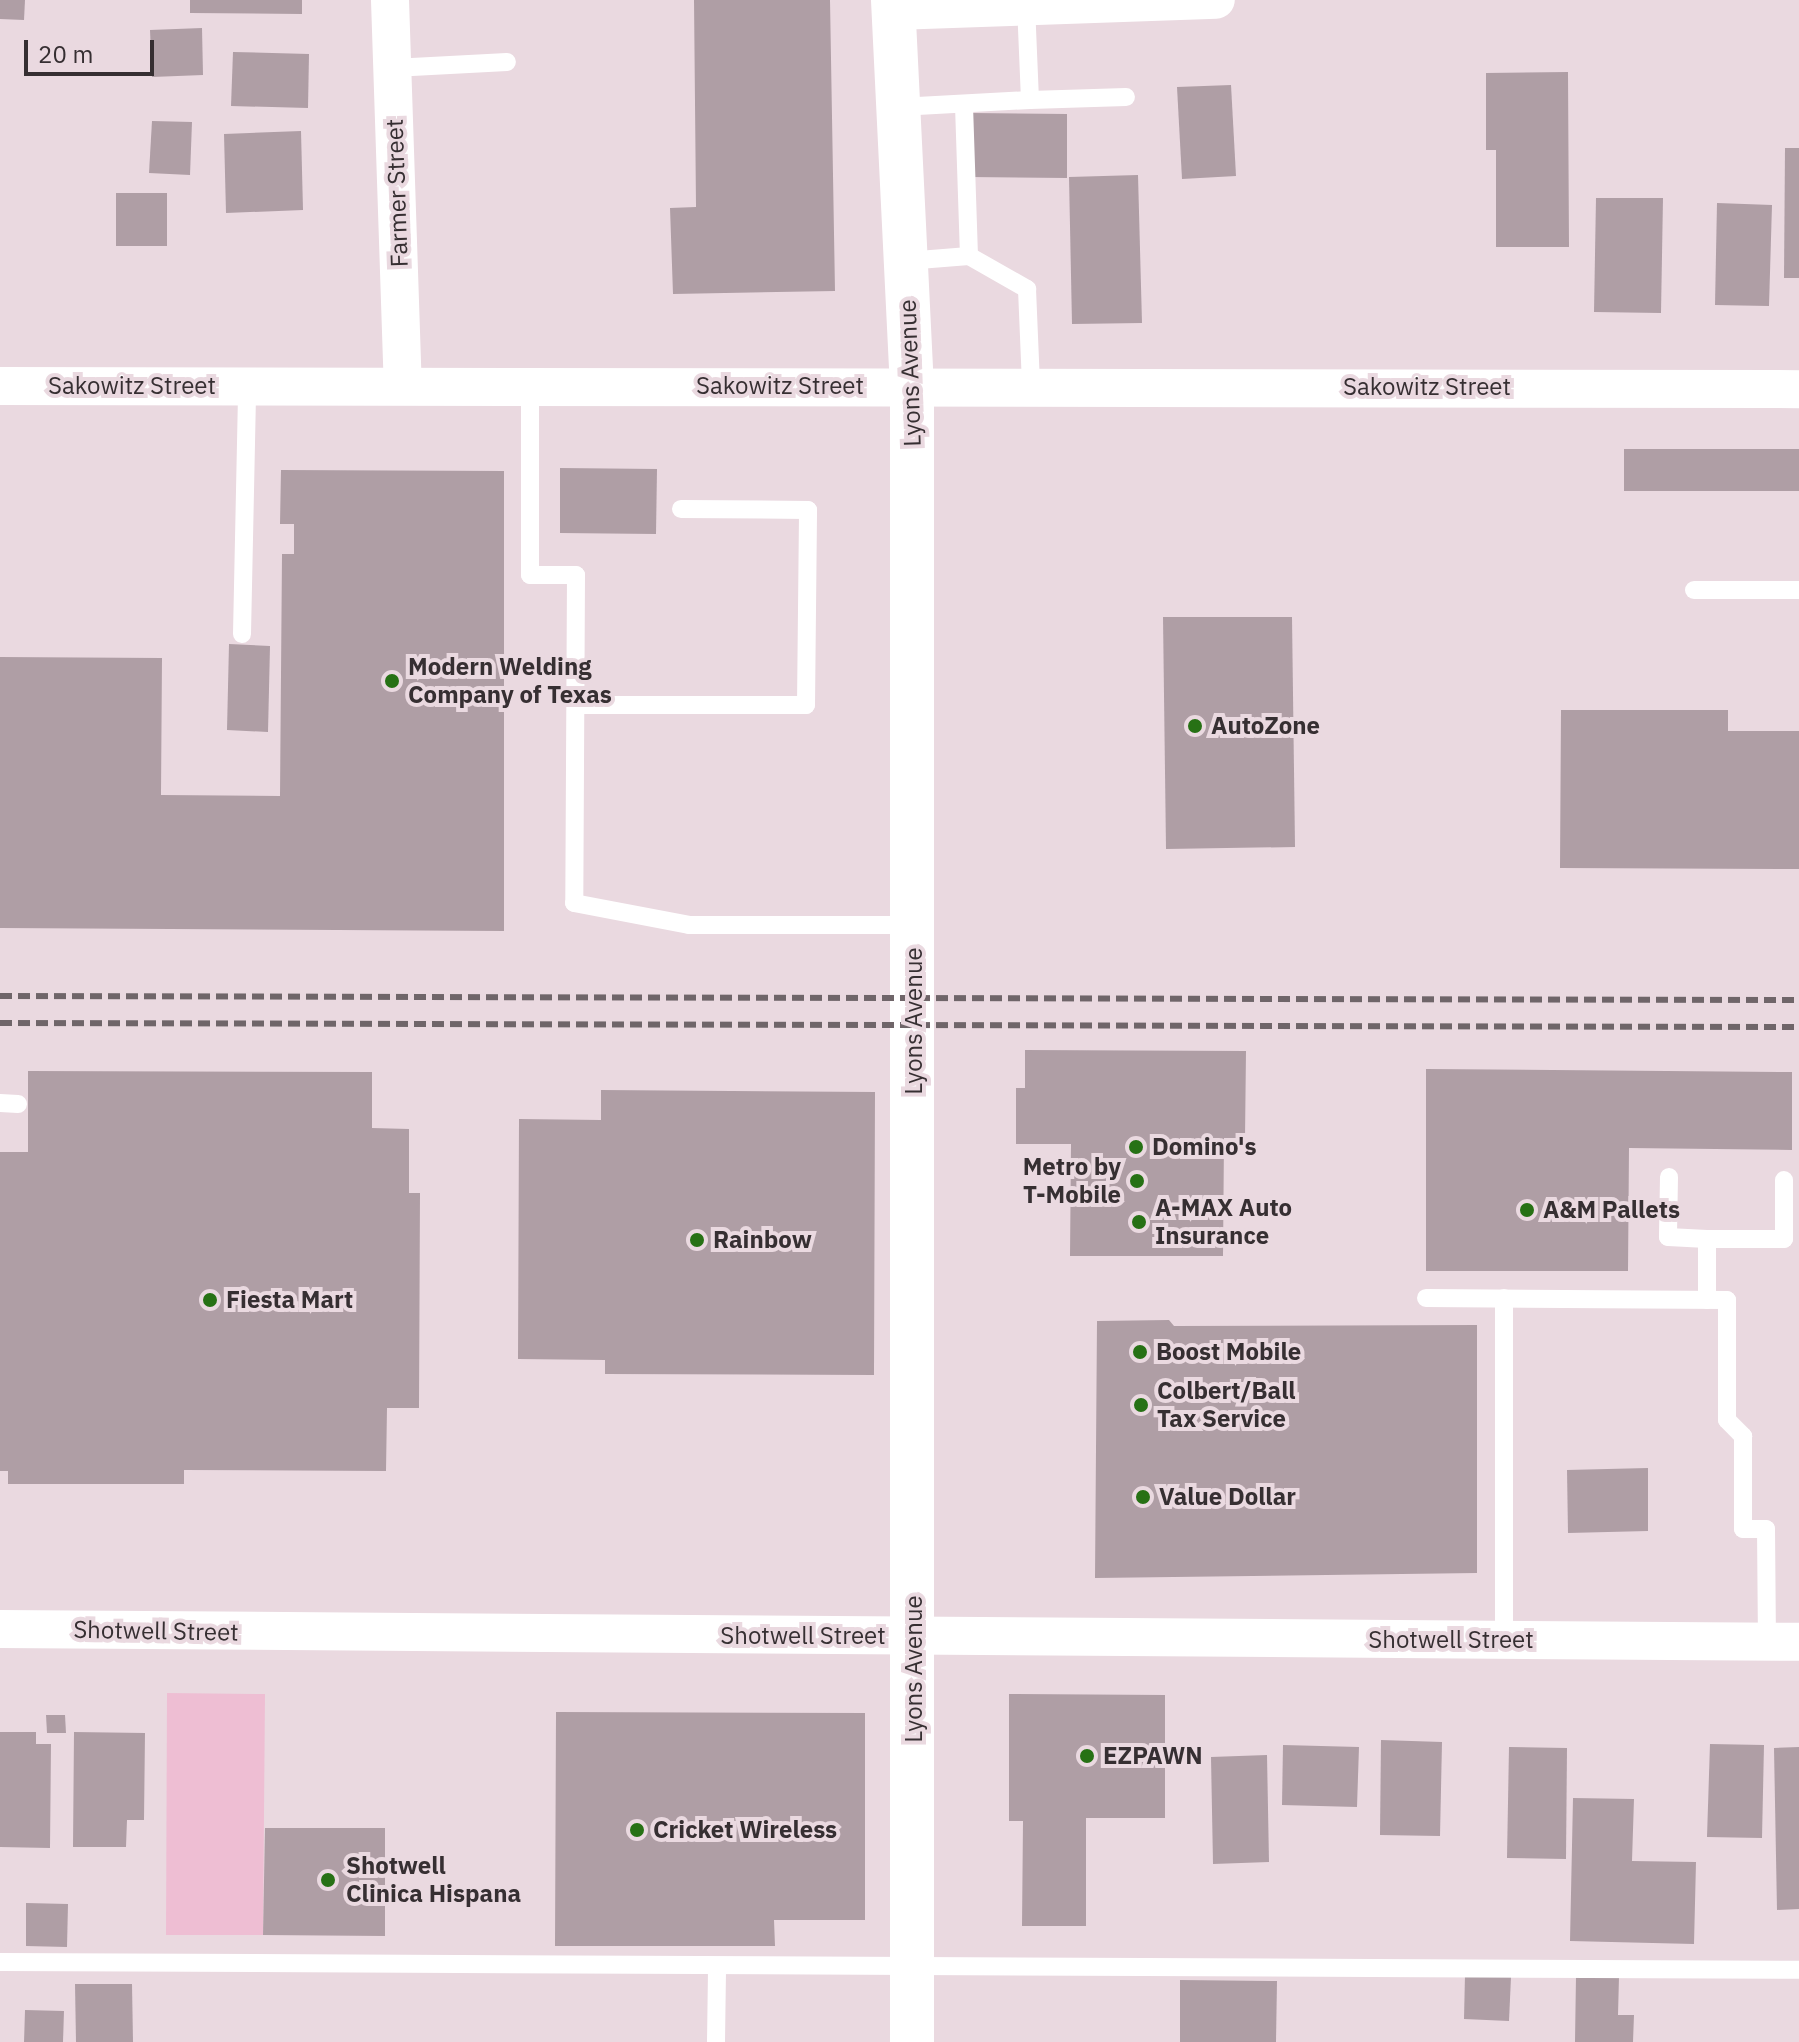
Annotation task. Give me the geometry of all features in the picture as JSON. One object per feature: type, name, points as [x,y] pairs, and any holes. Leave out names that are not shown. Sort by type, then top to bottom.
[{"type":"street","name":"Farmer Street","points":[[390,0],[403,386]]},
{"type":"street","points":[[894,5],[1026,6],[1216,0]]},
{"type":"street","name":"Lyons Avenue","points":[[894,5],[912,386],[915,1637],[912,2042]]},
{"type":"street","name":"Sakowitz Street","points":[[0,386],[1799,389]]},
{"type":"street","name":"Shotwell Street","points":[[0,1629],[1783,1642]]},
{"type":"lane","points":[[1026,6],[1030,100]]},
{"type":"lane","points":[[393,68],[507,62]]},
{"type":"lane","points":[[898,107],[1126,97]]},
{"type":"lane","points":[[964,104],[969,256]]},
{"type":"lane","points":[[906,261],[969,256],[1027,289],[1031,386]]},
{"type":"lane","points":[[242,634],[247,386]]},
{"type":"lane","points":[[530,386],[530,575],[576,575],[574,903],[689,925],[914,925]]},
{"type":"lane","points":[[576,705],[806,705],[808,510],[681,509]]},
{"type":"lane","points":[[1694,590],[1799,590]]},
{"type":"lane","points":[[1669,1177],[1668,1237],[1707,1239],[1784,1239],[1784,1180]]},
{"type":"lane","points":[[1707,1239],[1707,1300]]},
{"type":"lane","points":[[1426,1298],[1727,1300],[1727,1420],[1743,1436],[1743,1529],[1766,1529],[1783,1642]]},
{"type":"lane","points":[[1504,1298],[1504,1640]]},
{"type":"lane","points":[[0,1962],[1799,1970]]},
{"type":"lane","points":[[716,2042],[717,1967]]},
{"type":"shaded area","points":[[167,1693],[265,1694],[263,1935],[166,1935]]},
{"type":"building","points":[[0,0],[25,0],[24,20],[0,19]]},
{"type":"building","points":[[190,0],[302,0],[302,14],[190,13]]},
{"type":"building","points":[[694,0],[830,0],[835,291],[673,294],[670,208],[696,207]]},
{"type":"building","points":[[202,28],[203,75],[152,77],[150,30]]},
{"type":"building","points":[[233,52],[309,54],[308,108],[231,106]]},
{"type":"building","points":[[1568,72],[1569,247],[1496,247],[1496,150],[1486,150],[1486,73]]},
{"type":"building","points":[[1231,85],[1236,176],[1182,179],[1177,87]]},
{"type":"building","points":[[971,113],[1067,114],[1067,178],[970,177]]},
{"type":"building","points":[[152,121],[192,122],[190,175],[149,173]]},
{"type":"building","points":[[301,131],[303,210],[226,213],[224,134]]},
{"type":"building","points":[[1785,148],[1799,148],[1799,278],[1784,278]]},
{"type":"building","points":[[1138,175],[1142,323],[1072,324],[1069,177]]},
{"type":"building","points":[[116,193],[167,193],[167,246],[116,246]]},
{"type":"building","points":[[1596,198],[1663,198],[1661,313],[1594,312]]},
{"type":"building","points":[[1717,203],[1772,205],[1769,306],[1715,305]]},
{"type":"building","points":[[1624,449],[1799,449],[1799,491],[1624,491]]},
{"type":"building","points":[[560,468],[657,469],[656,534],[560,533]]},
{"type":"building","name":"Modern Welding Company of Texas","points":[[281,470],[504,471],[504,931],[0,928],[0,657],[162,658],[161,795],[280,796],[282,554],[294,554],[294,524],[280,524]]},
{"type":"building","points":[[1163,617],[1292,617],[1295,847],[1166,849]]},
{"type":"building","points":[[229,644],[270,646],[268,732],[227,730]]},
{"type":"building","points":[[1561,710],[1728,710],[1728,731],[1799,731],[1799,869],[1560,868]]},
{"type":"building","points":[[1025,1050],[1246,1051],[1245,1138],[1224,1138],[1223,1256],[1070,1256],[1071,1144],[1016,1144],[1016,1088],[1025,1088]]},
{"type":"building","name":"A&M Pallets","points":[[1426,1069],[1792,1072],[1792,1150],[1629,1148],[1628,1271],[1426,1271]]},
{"type":"building","name":"Fiesta Mart","points":[[28,1071],[372,1072],[372,1128],[409,1129],[409,1193],[420,1193],[419,1408],[387,1408],[386,1471],[184,1470],[184,1484],[8,1484],[8,1471],[0,1471],[0,1152],[28,1152]]},
{"type":"building","name":"Rainbow","points":[[601,1090],[875,1092],[874,1375],[605,1374],[605,1360],[518,1359],[519,1119],[601,1120]]},
{"type":"building","points":[[1169,1320],[1174,1326],[1477,1325],[1477,1573],[1095,1578],[1097,1321]]},
{"type":"building","points":[[1648,1468],[1648,1531],[1568,1533],[1567,1470]]},
{"type":"building","name":"EZPAWN","points":[[1009,1694],[1165,1695],[1165,1818],[1086,1818],[1086,1926],[1022,1926],[1023,1821],[1009,1821]]},
{"type":"building","points":[[556,1712],[865,1713],[865,1920],[774,1920],[775,1946],[555,1946]]},
{"type":"building","points":[[46,1715],[65,1715],[66,1733],[47,1733]]},
{"type":"building","points":[[0,1732],[36,1732],[36,1744],[51,1744],[50,1848],[0,1847]]},
{"type":"building","points":[[74,1732],[145,1733],[144,1820],[127,1820],[126,1847],[73,1847]]},
{"type":"building","points":[[1381,1740],[1442,1742],[1440,1836],[1380,1835]]},
{"type":"building","points":[[1710,1744],[1764,1745],[1762,1838],[1707,1837]]},
{"type":"building","points":[[1283,1745],[1359,1747],[1357,1807],[1282,1805]]},
{"type":"building","points":[[1509,1747],[1567,1748],[1566,1859],[1507,1858]]},
{"type":"building","points":[[1799,1747],[1799,1909],[1777,1910],[1774,1748]]},
{"type":"building","points":[[1267,1755],[1269,1862],[1213,1864],[1211,1757]]},
{"type":"building","points":[[1573,1798],[1634,1799],[1632,1861],[1696,1862],[1694,1944],[1570,1941]]},
{"type":"building","points":[[265,1828],[385,1828],[385,1936],[263,1935]]},
{"type":"building","points":[[26,1903],[68,1904],[67,1947],[26,1946]]},
{"type":"building","points":[[1465,1975],[1511,1977],[1509,2021],[1464,2019]]},
{"type":"building","points":[[1576,1976],[1619,1977],[1618,2015],[1634,2015],[1633,2042],[1575,2042]]},
{"type":"building","points":[[1180,1980],[1277,1981],[1276,2042],[1180,2042]]},
{"type":"building","points":[[75,1984],[132,1984],[133,2042],[76,2042]]},
{"type":"building","points":[[25,2010],[64,2011],[63,2042],[24,2042]]},
{"type":"railway","points":[[0,996],[1799,1000]]},
{"type":"railway","points":[[0,1023],[1799,1027]]},
{"type":"place","name":"Modern Welding Company of Texas","points":[[392,681]]},
{"type":"place","name":"AutoZone","points":[[1195,726]]},
{"type":"place","name":"Domino's","points":[[1136,1147]]},
{"type":"place","name":"Metro by T-Mobile","points":[[1137,1181]]},
{"type":"place","name":"A&M Pallets","points":[[1527,1210]]},
{"type":"place","name":"A-MAX Auto Insurance","points":[[1139,1222]]},
{"type":"place","name":"Rainbow","points":[[697,1240]]},
{"type":"place","name":"Fiesta Mart","points":[[210,1300]]},
{"type":"place","name":"Boost Mobile","points":[[1140,1352]]},
{"type":"place","name":"Colbert/Ball Tax Service","points":[[1141,1405]]},
{"type":"place","name":"Value Dollar","points":[[1143,1497]]},
{"type":"place","name":"EZPAWN","points":[[1087,1756]]},
{"type":"place","name":"Cricket Wireless","points":[[637,1830]]},
{"type":"place","name":"Shotwell Clinica Hispana","points":[[328,1880]]}]
